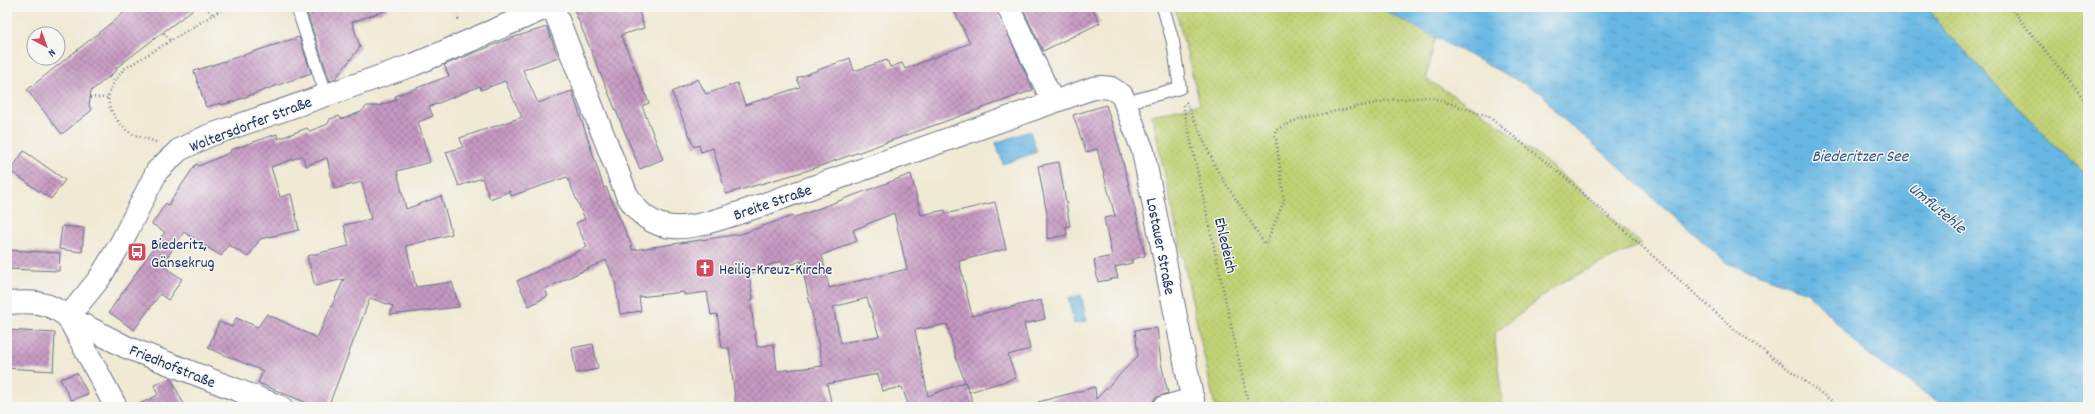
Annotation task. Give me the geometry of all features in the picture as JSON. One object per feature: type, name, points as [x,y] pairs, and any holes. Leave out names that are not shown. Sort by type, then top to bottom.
[{"type":"street","name":"Woltersdorfer Straße","points":[[68,317],[99,279],[122,243],[157,171],[174,154],[208,136],[413,65],[548,7]]},
{"type":"street","name":"Breite Straße","points":[[553,7],[626,193],[633,206],[645,218],[666,227],[691,226],[742,212],[1099,87],[1108,87],[1120,96]]},
{"type":"street","points":[[1008,7],[1053,102]]},
{"type":"street","name":"Lostauer Straße","points":[[1120,96],[1143,152],[1194,403]]},
{"type":"street","points":[[7,303],[45,303],[54,306],[68,317],[116,407]]},
{"type":"street","name":"Friedhofstraße","points":[[68,317],[126,346],[280,407]]},
{"type":"street","points":[[1164,407],[1194,403]]},
{"type":"lane","points":[[297,7],[326,94]]},
{"type":"lane","points":[[1120,96],[1180,88],[1172,42],[1162,7]]},
{"type":"path","points":[[206,7],[212,14]]},
{"type":"path","points":[[2010,7],[2088,104]]},
{"type":"path","points":[[164,33],[170,40]]},
{"type":"path","points":[[109,76],[113,82]]},
{"type":"path","points":[[1180,88],[1217,170],[1266,244],[1284,201],[1275,130],[1299,119],[1390,100],[1430,97],[1488,116],[1567,178],[1734,329],[1840,407]]},
{"type":"path","name":"Ehledeich","points":[[1180,88],[1250,407]]},
{"type":"path","points":[[90,97],[107,98]]},
{"type":"green space","points":[[1175,7],[1378,7],[1436,36],[1426,79],[1488,116],[1567,179],[1641,244],[1558,284],[1494,334],[1503,407],[1215,407],[1152,115],[1200,104]]},
{"type":"green space","points":[[1927,7],[2088,7],[2088,177],[2050,141],[1944,30]]},
{"type":"water","name":"Biederitzer See","points":[[1378,7],[1927,7],[1944,30],[2050,141],[2088,177],[2088,407],[1946,407],[1867,354],[1807,292],[1727,263],[1590,141],[1557,114],[1543,94]]},
{"type":"water","points":[[1030,131],[1037,152],[1003,164],[996,143]]},
{"type":"water","points":[[1081,295],[1087,321],[1074,324],[1068,298]]},
{"type":"building","points":[[131,7],[196,7],[116,68],[117,70],[91,91],[89,106],[92,110],[62,134],[27,90],[57,66],[66,66],[66,59]]},
{"type":"building","points":[[323,7],[387,7],[387,10],[352,22],[360,47],[336,78],[330,81],[307,13]]},
{"type":"building","points":[[573,7],[601,7],[601,9],[606,7],[638,7],[644,28],[621,35],[649,103],[642,106],[663,159],[640,169]]},
{"type":"building","points":[[952,7],[996,7],[1033,90],[809,170],[726,194],[713,148],[701,152],[699,145],[694,147],[672,92],[698,79],[706,94],[737,83],[745,105],[800,87],[797,78],[850,58],[854,71],[887,60],[890,67],[902,63],[905,69],[970,43]]},
{"type":"building","points":[[1022,7],[1092,7],[1100,23],[1043,51]]},
{"type":"building","points":[[547,27],[558,57],[523,70],[538,103],[572,91],[604,188],[606,187],[631,244],[632,250],[741,234],[792,216],[793,218],[911,174],[921,215],[945,210],[946,214],[995,202],[1006,249],[959,261],[972,316],[1041,300],[1045,319],[1024,324],[1030,349],[1008,355],[1016,378],[969,392],[975,407],[904,407],[908,404],[902,387],[882,391],[878,374],[827,384],[831,402],[774,407],[736,407],[729,348],[722,348],[717,314],[711,315],[707,292],[684,295],[684,292],[639,297],[641,311],[620,314],[615,282],[606,260],[545,289],[548,296],[529,306],[517,281],[587,247],[576,223],[585,219],[567,177],[511,196],[510,191],[490,199],[482,178],[459,186],[446,152],[463,147],[460,138],[522,117],[505,81],[481,90],[480,86],[429,107],[433,116],[418,122],[430,162],[397,171],[406,209],[441,196],[452,234],[406,246],[416,287],[452,282],[459,307],[390,315],[393,306],[370,298],[328,407],[317,407],[258,383],[263,371],[208,348],[219,322],[232,327],[236,318],[258,327],[267,314],[317,338],[344,279],[315,286],[307,256],[349,246],[344,225],[371,219],[362,182],[334,189],[327,158],[306,166],[302,156],[271,167],[280,197],[291,194],[299,230],[260,239],[248,257],[229,245],[221,256],[184,232],[162,265],[182,279],[168,300],[160,294],[134,330],[109,312],[165,232],[152,224],[166,203],[168,205],[196,164],[199,166],[231,152],[230,150],[277,134],[278,139],[307,128],[310,131],[328,124],[330,119],[339,116],[342,119],[361,112],[367,106],[378,106],[396,100],[395,96],[449,76],[444,65],[511,38]],"holes":[[[894,213],[907,269],[829,288],[822,255],[857,241],[853,230]],[[781,261],[784,267],[801,261],[823,366],[777,371],[774,344],[757,347],[750,300],[753,299],[749,273]],[[867,298],[879,336],[841,343],[833,307]],[[947,324],[956,358],[969,392],[965,382],[928,396],[915,330]]]},
{"type":"building","points":[[299,37],[311,73],[232,102],[206,107],[194,71]]},
{"type":"building","points":[[1106,105],[1118,143],[1138,221],[1145,256],[1132,259],[1132,263],[1115,267],[1118,278],[1098,282],[1094,260],[1112,256],[1104,218],[1115,216],[1097,149],[1086,152],[1073,115]]},
{"type":"building","points":[[24,151],[65,180],[51,199],[10,171]]},
{"type":"building","points":[[1059,162],[1070,226],[1066,226],[1067,235],[1047,239],[1047,214],[1038,166]]},
{"type":"building","points":[[62,226],[84,228],[82,252],[59,249]]},
{"type":"building","points":[[7,250],[60,253],[59,271],[7,269]]},
{"type":"building","points":[[1157,328],[1161,363],[1168,393],[1155,398],[1152,403],[1137,407],[1038,407],[1038,402],[1095,387],[1096,399],[1138,356],[1135,330]]},
{"type":"building","points":[[7,330],[55,333],[53,371],[7,368]]},
{"type":"building","points":[[593,344],[598,369],[576,373],[572,348]]},
{"type":"building","points":[[77,373],[88,394],[71,400],[60,379]]},
{"type":"building","points":[[171,378],[185,407],[133,407],[158,395],[154,385]]},
{"type":"place","name":"Biederitz, Gänsekrug","points":[[137,252]]},
{"type":"place","name":"Heilig-Kreuz-Kirche","points":[[705,268]]},
{"type":"water label","name":"Umflutehle","points":[[1938,207]]}]
